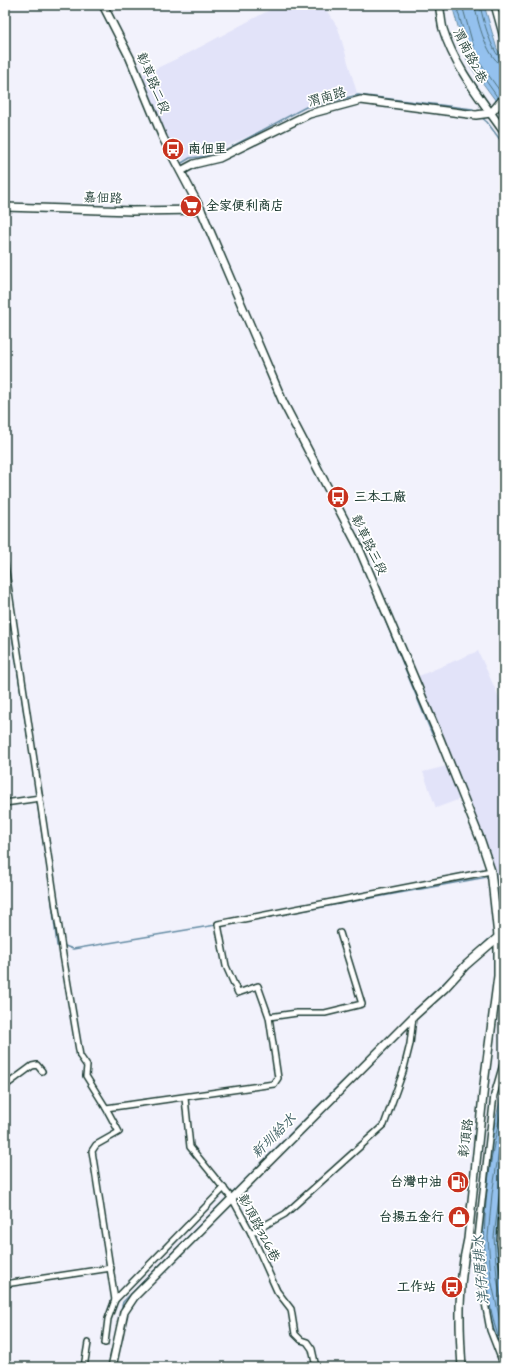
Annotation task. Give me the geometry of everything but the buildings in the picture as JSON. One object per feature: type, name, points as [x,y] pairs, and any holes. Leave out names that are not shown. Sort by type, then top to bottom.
[{"type":"street","name":"彰草路二段","points":[[103,5],[130,58],[163,138],[181,171]]},
{"type":"street","name":"渭南路2巷","points":[[439,5],[443,29],[461,70],[478,98],[491,113],[504,132]]},
{"type":"street","points":[[494,5],[504,41]]},
{"type":"street","points":[[491,113],[504,98]]},
{"type":"street","name":"渭南路","points":[[181,171],[194,164],[219,158],[308,114],[361,100],[476,115],[491,113]]},
{"type":"street","name":"彰草路三段","points":[[181,171],[201,210],[283,402],[358,546],[376,586],[440,739],[481,841],[491,871]]},
{"type":"street","name":"嘉佃路","points":[[5,207],[132,211],[201,210]]},
{"type":"street","points":[[5,565],[80,1056],[86,1066],[86,1076],[119,1132],[96,1145],[92,1151],[115,1300]]},
{"type":"street","points":[[5,803],[40,798]]},
{"type":"street","points":[[106,1108],[185,1098],[274,1084],[278,1078],[269,1017],[258,986],[238,993],[226,966],[218,924],[491,871]]},
{"type":"street","name":"彰頂路","points":[[462,1367],[460,1291],[462,1265],[468,1239],[498,976],[499,933],[491,871]]},
{"type":"street","points":[[269,1017],[297,1013],[325,1013],[362,1004],[340,933]]},
{"type":"street","points":[[112,1367],[124,1312],[128,1305],[413,1017],[445,988],[499,933]]},
{"type":"street","points":[[251,1233],[286,1214],[384,1125],[403,1072],[410,1044],[413,1017]]},
{"type":"street","points":[[504,1062],[494,1095],[478,1237],[481,1281],[490,1330],[504,1366]]},
{"type":"street","points":[[5,1086],[32,1066],[37,1065],[42,1071]]},
{"type":"street","name":"彰頂路326巷","points":[[185,1098],[190,1147],[232,1199],[251,1233],[277,1291],[291,1309],[295,1334],[300,1340],[307,1342],[312,1349],[316,1367]]},
{"type":"street","points":[[504,1182],[500,1243],[504,1276]]},
{"type":"street","points":[[105,1343],[108,1319],[115,1300],[226,1190]]},
{"type":"street","points":[[5,1284],[111,1268]]},
{"type":"street","points":[[84,1367],[88,1343]]},
{"type":"shaded area","points":[[279,5],[323,5],[338,28],[357,93],[321,100],[228,146],[183,160],[164,131],[142,75],[189,53]]},
{"type":"shaded area","points":[[478,651],[501,702],[499,712],[504,725],[504,898],[498,898],[491,871],[414,678]]},
{"type":"shaded area","points":[[447,766],[460,799],[436,808],[423,772]]},
{"type":"water","points":[[452,5],[484,5],[497,49],[504,58],[504,112],[468,63]]},
{"type":"water","points":[[504,1087],[504,1362],[492,1329],[485,1295],[481,1260],[481,1225],[483,1190],[488,1155]]},
{"type":"waterway","points":[[180,164],[190,158],[216,155],[306,107],[358,95],[473,109],[475,111]]},
{"type":"waterway","points":[[481,117],[487,122],[504,145]]},
{"type":"waterway","points":[[5,590],[37,797]]},
{"type":"waterway","points":[[373,591],[432,734]]},
{"type":"waterway","points":[[37,801],[45,854]]},
{"type":"waterway","points":[[49,876],[57,946],[65,946],[73,949],[216,925]]},
{"type":"waterway","points":[[273,916],[487,877]]},
{"type":"waterway","name":"新圳給水","points":[[479,949],[489,939]]},
{"type":"waterway","name":"新圳給水","points":[[121,1310],[123,1302],[334,1090],[456,971]]},
{"type":"place","name":"南佃里","points":[[173,149]]},
{"type":"place","name":"全家便利商店","points":[[191,206]]},
{"type":"place","name":"三本工廠","points":[[338,497]]},
{"type":"place","name":"台灣中油","points":[[458,1182]]},
{"type":"place","name":"台揚五金行","points":[[459,1217]]},
{"type":"place","name":"工作站","points":[[452,1287]]},
{"type":"water label","name":"洋仔厝排水","points":[[481,1270]]}]
